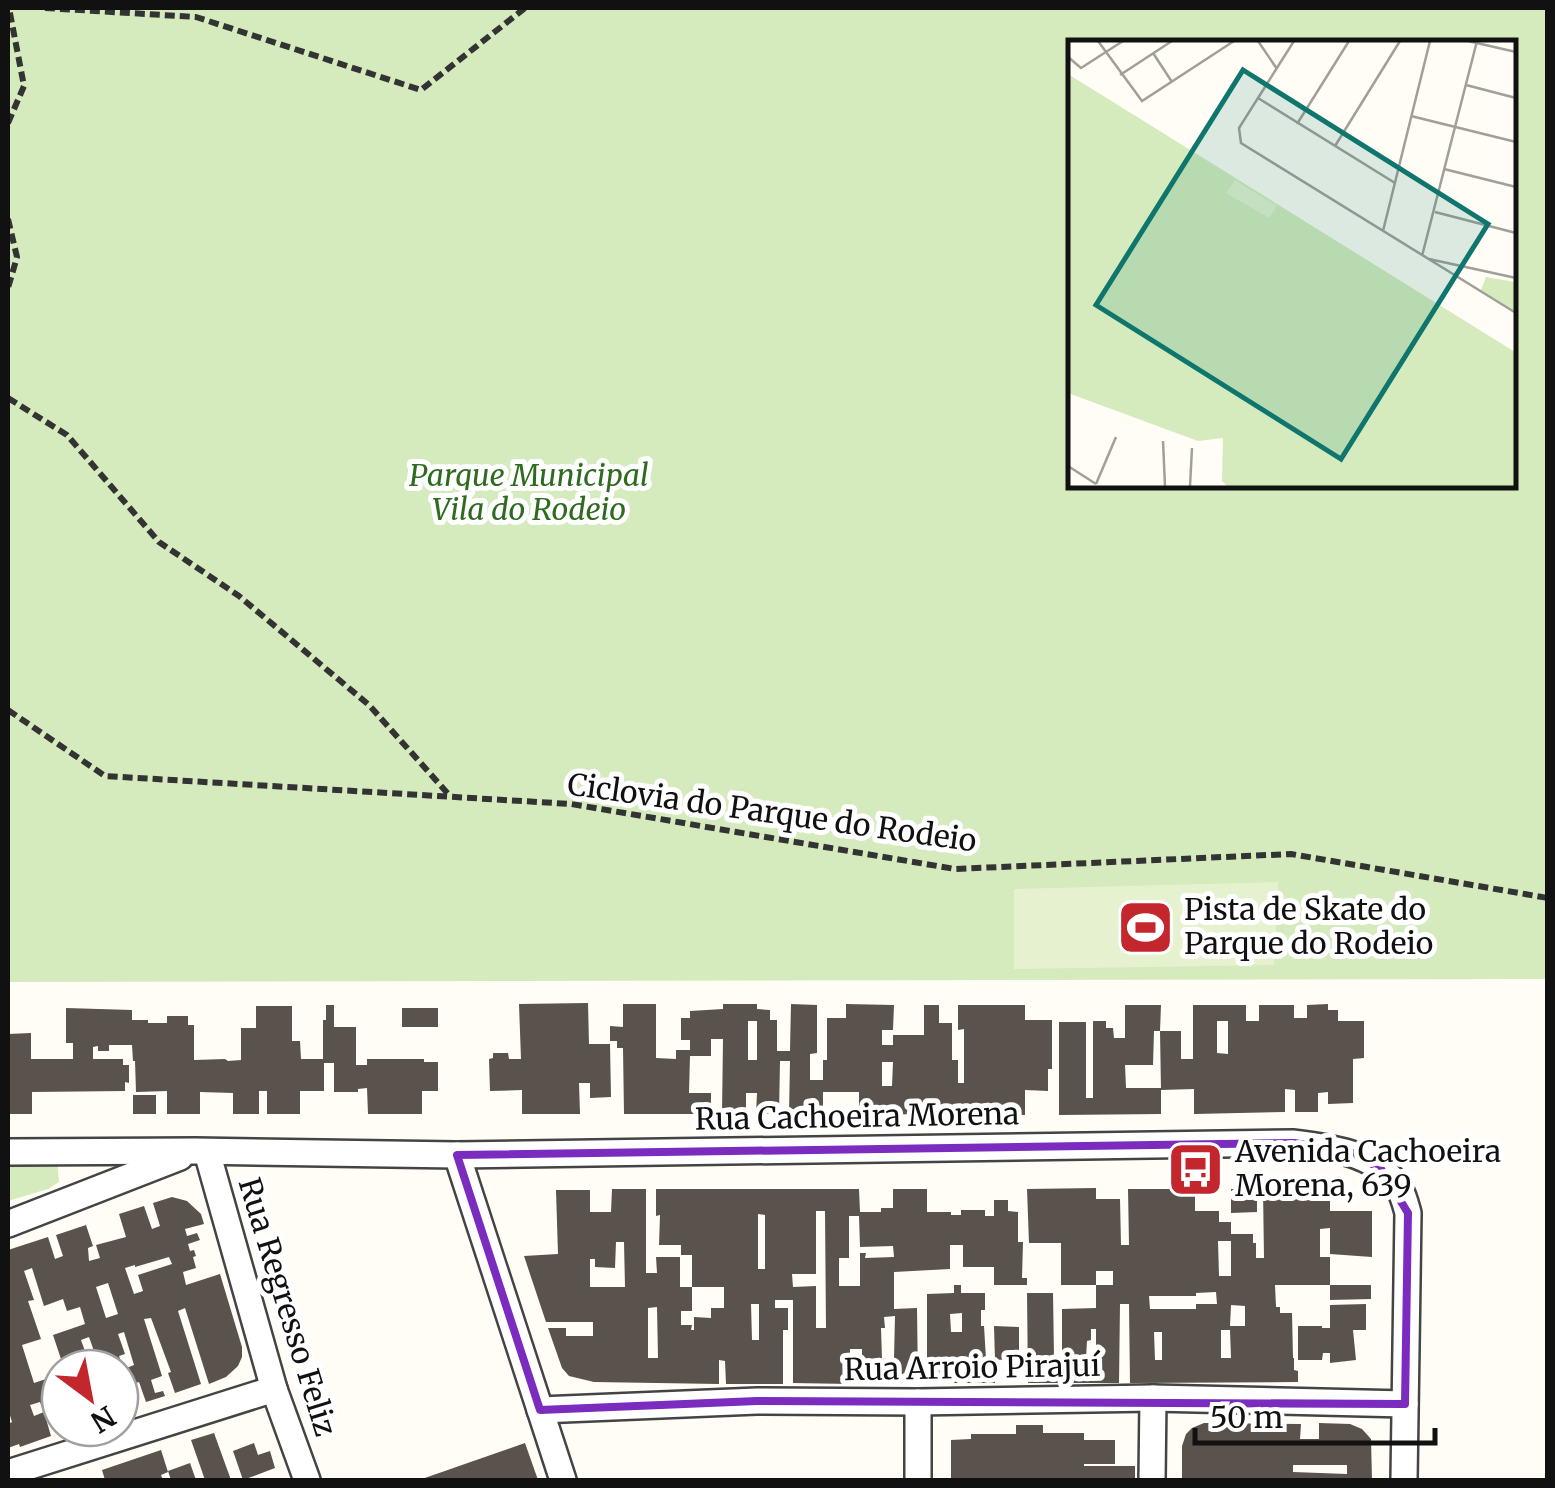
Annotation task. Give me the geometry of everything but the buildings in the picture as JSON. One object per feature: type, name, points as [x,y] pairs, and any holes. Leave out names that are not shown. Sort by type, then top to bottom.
[{"type":"street","name":"Rua Cachoeira Morena","points":[[8,1152],[457,1155],[1294,1143],[1353,1152],[1381,1169],[1401,1191],[1408,1213],[1404,1480]]},
{"type":"street","points":[[8,1224],[201,1151]]},
{"type":"street","name":"Rua Regresso Feliz","points":[[201,1151],[274,1388],[307,1480]]},
{"type":"street","points":[[457,1155],[563,1480]]},
{"type":"street","points":[[8,1474],[274,1388]]},
{"type":"street","points":[[1152,1480],[1153,1398]]},
{"type":"street","name":"Rua Arroio Pirajuí","points":[[540,1410],[757,1400],[1153,1398],[1405,1404]]},
{"type":"street","points":[[918,1402],[918,1480]]},
{"type":"path","points":[[8,123],[24,86],[9,8]]},
{"type":"path","points":[[45,8],[196,17],[421,90],[525,8]]},
{"type":"path","points":[[8,219],[17,257],[8,288]]},
{"type":"path","points":[[8,398],[66,435],[159,542],[239,596],[369,705],[451,797]]},
{"type":"path","name":"Ciclovia do Parque do Rodeio","points":[[8,710],[105,776],[572,804],[954,869],[1291,854],[1548,898]]},
{"type":"highlighted area","points":[[1294,1143],[1353,1153],[1381,1169],[1408,1213],[1405,1404],[757,1401],[540,1410],[457,1155]]},
{"type":"green space","name":"Parque Municipal Vila do Rodeio","points":[[8,8],[1547,8],[1547,979],[8,982]]},
{"type":"green space","name":"Pista de Skate do Parque do Rodeio","points":[[1278,882],[1274,965],[1014,969],[1014,889]]},
{"type":"green space","points":[[57,1158],[59,1182],[8,1201],[8,1159]]},
{"type":"place","name":"Pista de Skate do Parque do Rodeio","points":[[1145,927]]},
{"type":"place","name":"Avenida Cachoeira Morena, 639","points":[[1196,1169]]}]
